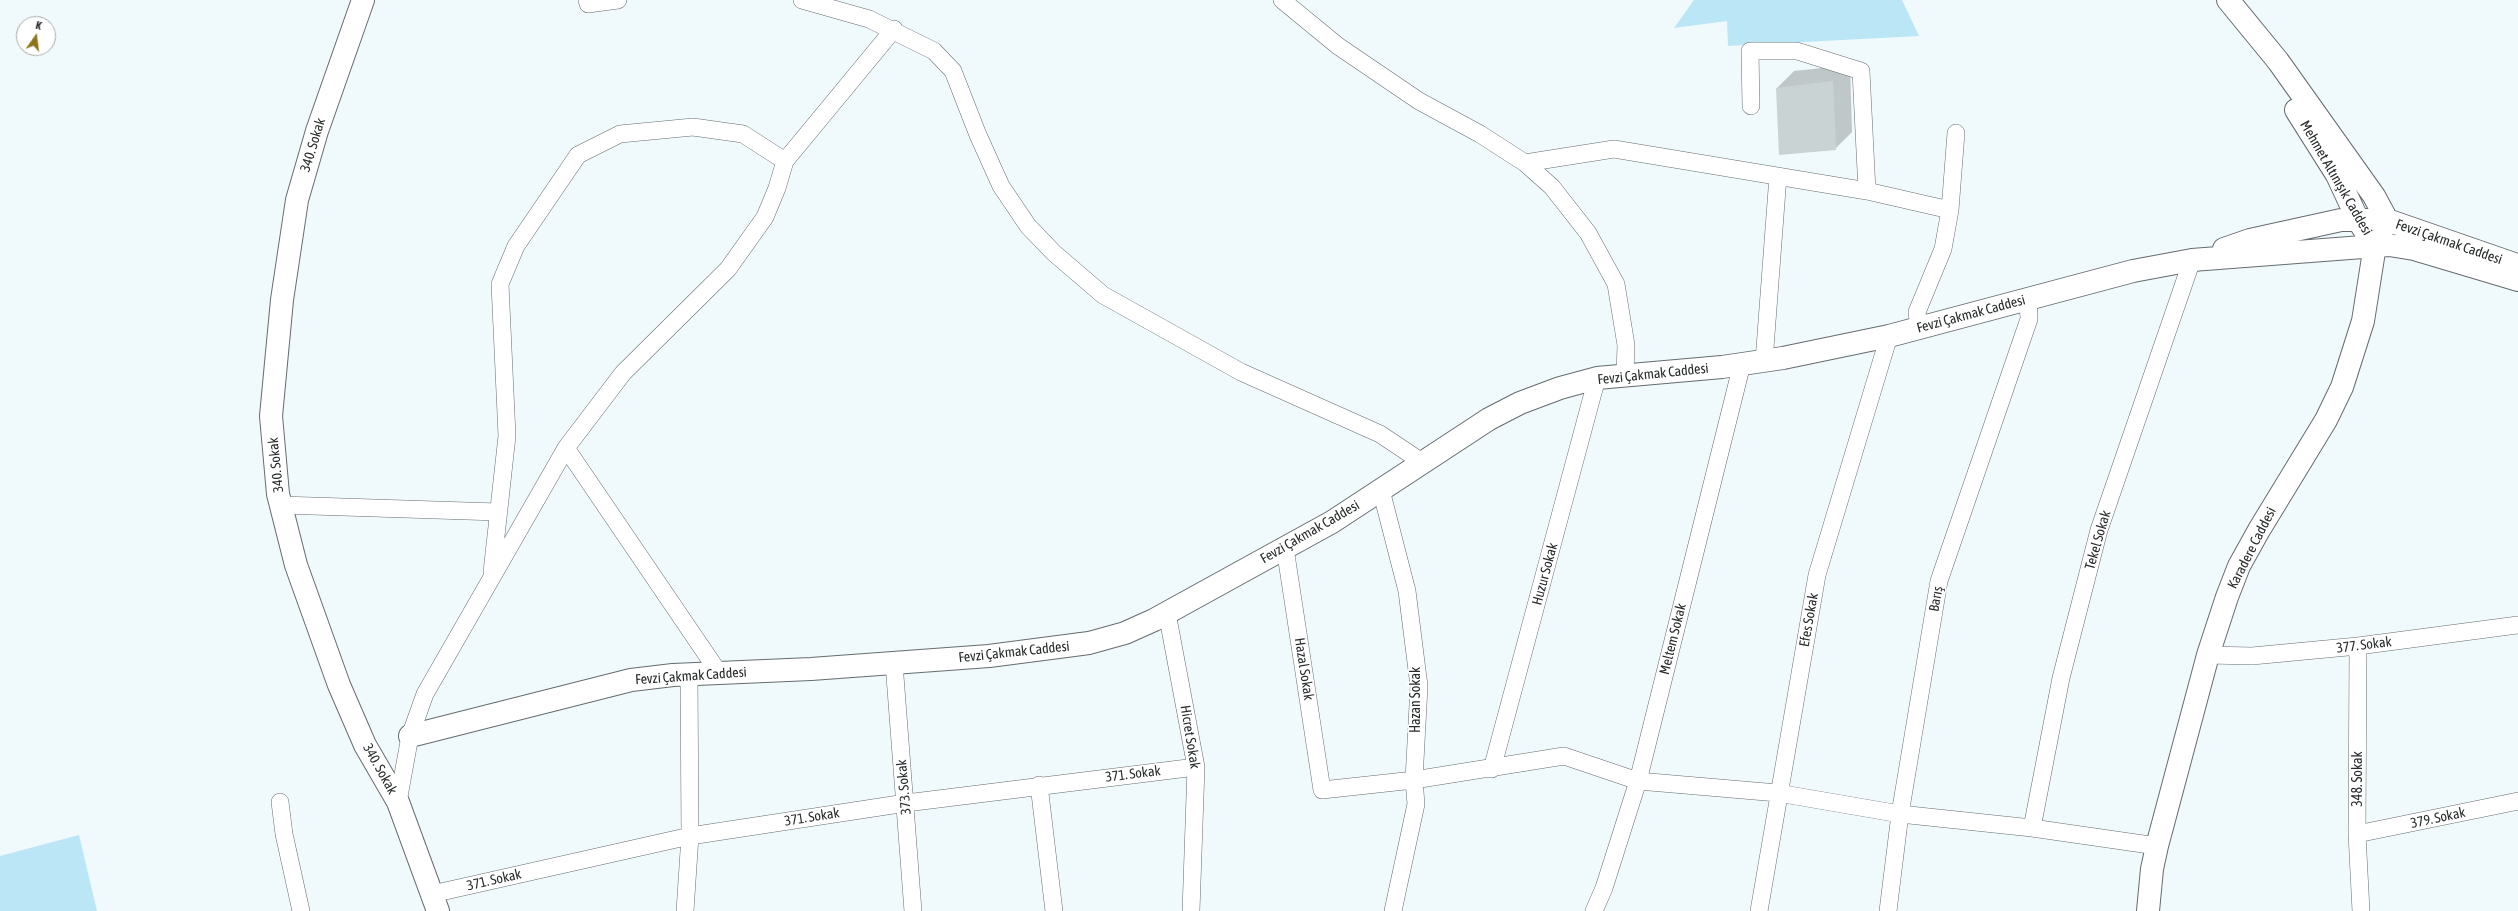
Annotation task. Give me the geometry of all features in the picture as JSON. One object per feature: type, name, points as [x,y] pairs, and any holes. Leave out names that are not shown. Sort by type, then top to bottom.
[{"type":"street","name":"340. Sokak","points":[[363,0],[317,131],[297,200],[282,300],[271,416],[281,505],[296,565],[339,685],[365,745],[398,802],[435,902]]},
{"type":"street","points":[[587,0],[588,4],[618,0]]},
{"type":"street","points":[[802,0],[833,7],[894,29],[934,51],[953,71],[978,135],[1001,186],[1028,226],[1054,253],[1103,294],[1241,372],[1380,434],[1422,462]]},
{"type":"street","points":[[1282,0],[1338,46],[1419,101],[1480,134],[1525,163],[1552,188],[1588,233],[1616,284],[1626,345],[1625,374]]},
{"type":"street","name":"Mehmet Altınışık Caddesi","points":[[2228,0],[2264,64],[2337,175],[2358,220],[2375,245]]},
{"type":"street","name":"Mehmet Altınışık Caddesi","points":[[2228,0],[2278,61],[2374,196],[2387,220],[2375,245]]},
{"type":"street","points":[[398,802],[410,736],[425,694],[566,448],[623,373],[728,269],[765,217],[785,161],[894,29]]},
{"type":"street","points":[[1751,106],[1750,51],[1797,51],[1862,70],[1867,191]]},
{"type":"street","points":[[491,580],[507,436],[500,284],[516,246],[578,154],[620,134],[694,127],[743,134],[785,161]]},
{"type":"street","points":[[1919,327],[1917,312],[1943,248],[1950,210],[1956,133]]},
{"type":"street","points":[[1525,163],[1614,150],[1867,191],[1950,210]]},
{"type":"street","points":[[1764,361],[1778,176]]},
{"type":"street","name":"Fevzi Çakmak Caddesi","points":[[2192,260],[2250,240],[2304,227],[2341,220],[2387,220],[2518,266]]},
{"type":"street","name":"Karadere Caddesi","points":[[2148,911],[2152,869],[2157,846],[2208,656],[2227,597],[2239,566],[2326,420],[2342,387],[2363,320],[2375,245]]},
{"type":"street","name":"Fevzi Çakmak Caddesi","points":[[410,736],[631,680],[990,656],[1089,643],[1125,633],[1167,613],[1332,522],[1489,419],[1520,403],[1560,388],[1597,378],[1764,361],[1888,336],[2133,271],[2192,260],[2389,245],[2414,249],[2518,280]]},
{"type":"street","name":"Tekel Sokak","points":[[2032,828],[2061,678],[2099,530],[2192,260]]},
{"type":"street","name":"Barış","points":[[1888,911],[1900,814],[1939,581],[2029,319],[2028,299]]},
{"type":"street","name":"Efes Sokak","points":[[1759,911],[1778,793],[1817,574],[1888,336]]},
{"type":"street","name":"Meltem Sokak","points":[[1594,911],[1604,888],[1638,781],[1742,364]]},
{"type":"street","name":"Huzur Sokak","points":[[1492,769],[1597,378]]},
{"type":"street","points":[[566,448],[719,673]]},
{"type":"street","name":"Hazan Sokak","points":[[1381,490],[1407,591],[1419,686],[1414,780],[1416,804],[1393,911]]},
{"type":"street","points":[[281,505],[498,512]]},
{"type":"street","name":"Hazal Sokak","points":[[1285,548],[1322,790],[1414,780]]},
{"type":"street","name":"Hicret Sokak","points":[[1167,613],[1196,766],[1191,911]]},
{"type":"street","name":"377. Sokak","points":[[2208,656],[2252,656],[2358,646],[2518,625]]},
{"type":"street","name":"348. Sokak","points":[[2358,646],[2358,834],[2361,911]]},
{"type":"street","name":"373. Sokak","points":[[894,663],[906,803],[913,911]]},
{"type":"street","points":[[685,911],[690,836],[689,675]]},
{"type":"street","points":[[1414,780],[1492,769],[1564,756],[1638,781],[1778,793],[1900,814],[2032,828],[2157,846]]},
{"type":"street","name":"371. Sokak","points":[[435,902],[690,836],[906,803],[1196,766]]},
{"type":"street","points":[[1039,785],[1054,911]]},
{"type":"street","name":"379. Sokak","points":[[2358,834],[2518,801]]},
{"type":"street","points":[[280,802],[284,834],[302,911]]},
{"type":"shaded area","points":[[1694,0],[1902,0],[1919,36],[1728,46],[1727,21],[1674,28]]},
{"type":"shaded area","points":[[79,835],[97,911],[0,911],[0,856]]},
{"type":"building","points":[[1833,81],[1836,150],[1779,155],[1776,88]]}]
